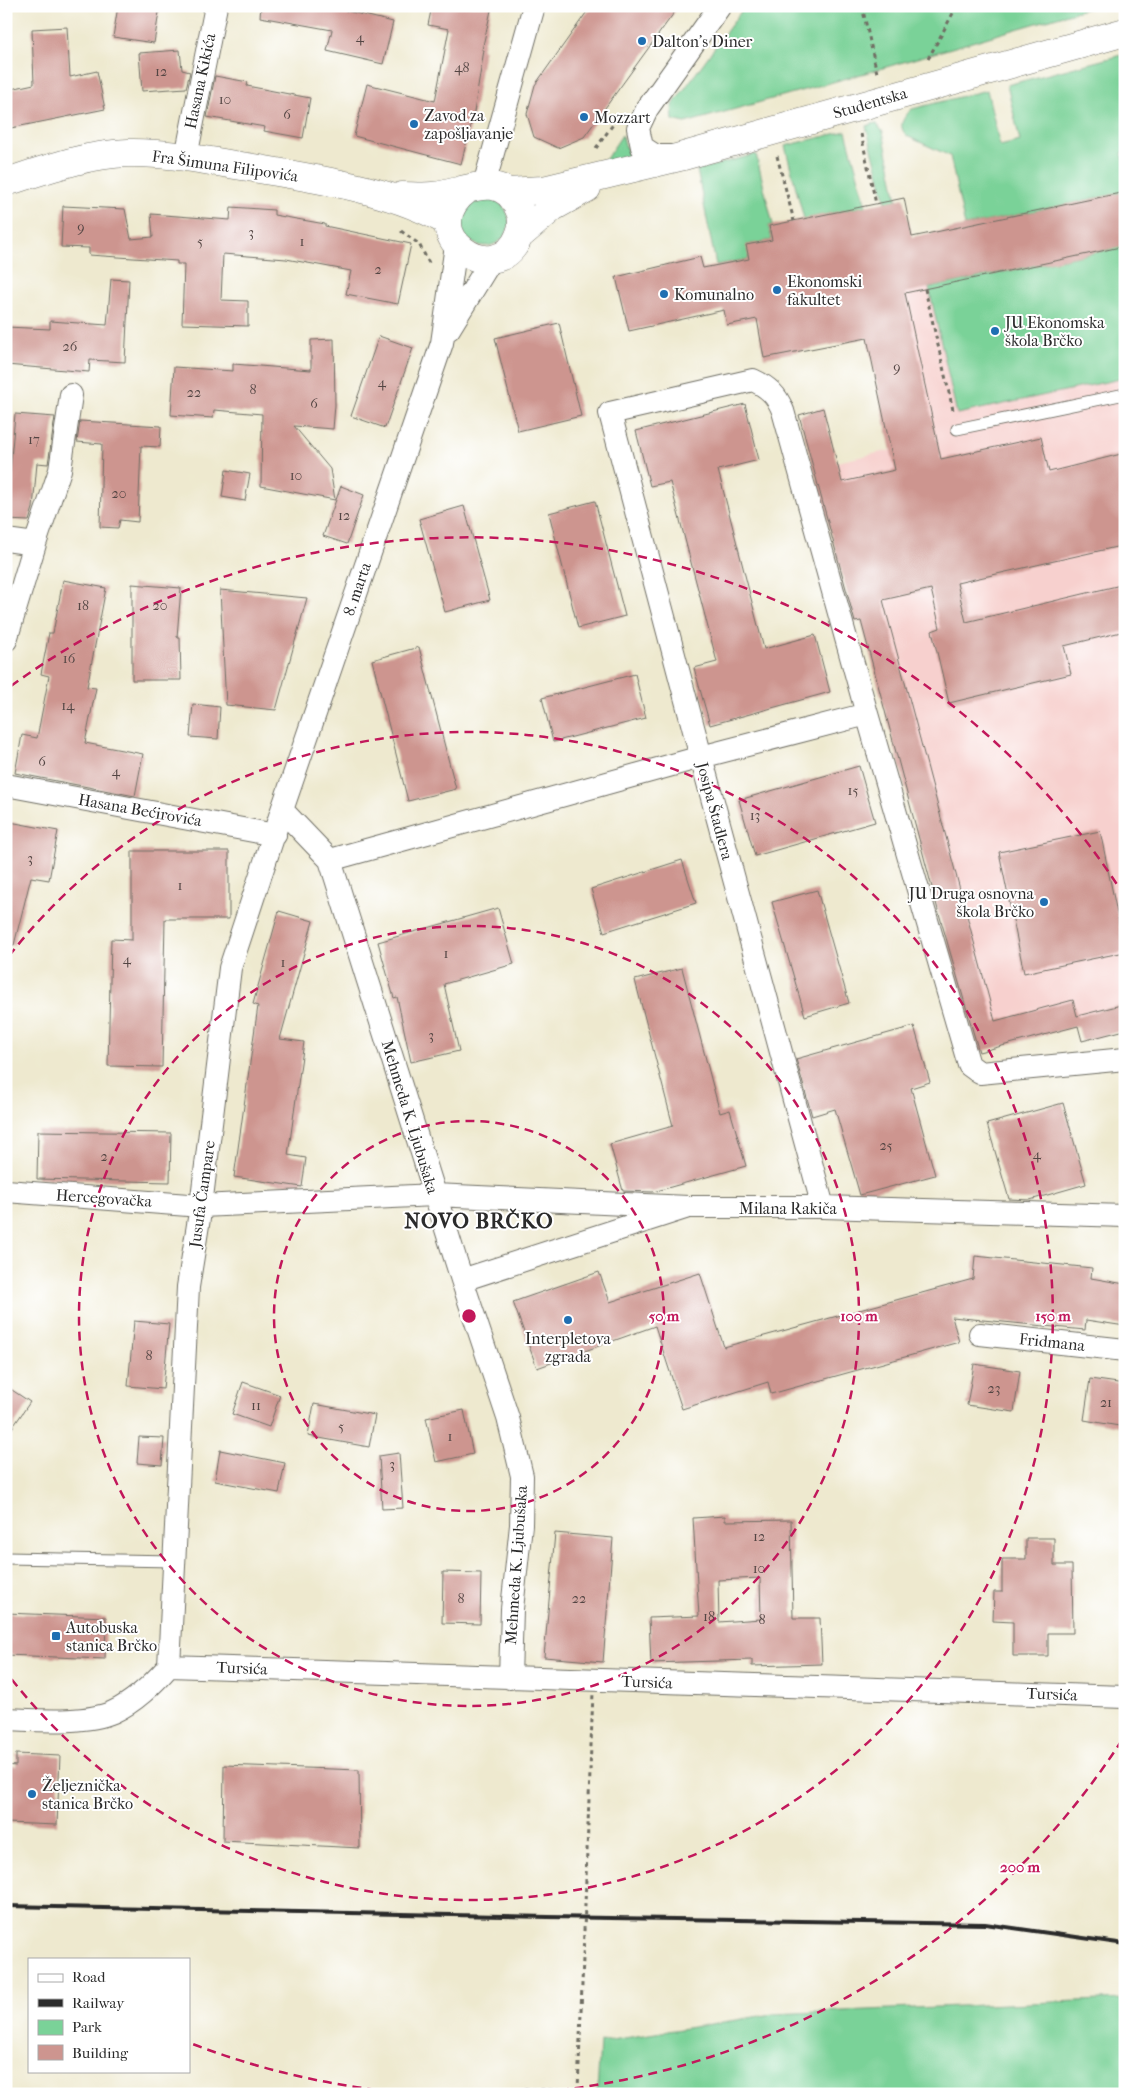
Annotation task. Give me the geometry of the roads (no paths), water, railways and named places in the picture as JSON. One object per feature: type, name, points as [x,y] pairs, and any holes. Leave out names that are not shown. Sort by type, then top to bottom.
[{"type":"main road","name":"Studentska","points":[[614,173],[1125,32]]},
{"type":"main road","name":"Fra Šimuna Filipovića","points":[[6,182],[66,162],[127,153],[186,157],[299,176],[386,195]]},
{"type":"main road","points":[[386,195],[434,196],[486,189],[543,190],[614,173]]},
{"type":"main road","points":[[386,195],[428,210],[452,233],[462,251],[476,258],[492,258],[509,251],[520,236],[553,207],[614,173]]},
{"type":"main road","points":[[452,233],[452,206],[486,189],[516,201],[521,212],[520,236]]},
{"type":"street","name":"Hasana Kikića","points":[[186,157],[216,6]]},
{"type":"street","points":[[486,189],[534,6]]},
{"type":"street","points":[[680,156],[656,156],[642,147],[638,128],[646,110],[720,6]]},
{"type":"street","points":[[442,343],[452,233]]},
{"type":"street","points":[[442,343],[492,258]]},
{"type":"street","name":"8. marta","points":[[275,835],[442,343]]},
{"type":"street","name":"Josipa Štadlera","points":[[823,1207],[610,413],[753,380],[765,386],[778,398],[867,714]]},
{"type":"street","points":[[6,640],[60,470],[71,395]]},
{"type":"street","points":[[6,540],[35,544]]},
{"type":"street","points":[[330,860],[701,757],[867,714],[969,1065],[980,1073],[1125,1059]]},
{"type":"street","name":"Hasana Bećirovića","points":[[6,785],[275,835]]},
{"type":"street","name":"Mehmeda K. Ljubušaka","points":[[282,810],[330,860],[462,1280],[508,1418],[522,1476],[521,1525],[512,1609],[510,1678]]},
{"type":"street","name":"Jusufa Čampare","points":[[169,1666],[188,1287],[201,1206],[230,968],[275,835]]},
{"type":"street","name":"Hercegovačka","points":[[6,1191],[201,1206],[435,1195],[688,1207]]},
{"type":"street","name":"Milana Rakiča","points":[[462,1280],[688,1207],[823,1207],[1125,1216]]},
{"type":"street","name":"Fridmana","points":[[980,1334],[1125,1350]]},
{"type":"street","points":[[6,1719],[45,1721],[84,1719],[112,1712],[155,1682],[169,1666]]},
{"type":"street","name":"Tursića","points":[[169,1666],[1125,1697]]},
{"type":"lane","points":[[957,429],[1125,394]]},
{"type":"lane","points":[[6,1558],[174,1561]]},
{"type":"railway","points":[[6,1906],[985,1924],[1125,1944]]},
{"type":"place","name":"Dalton's Diner","points":[[642,41]]},
{"type":"place","name":"Mozzart","points":[[584,117]]},
{"type":"place","name":"Zavod za zapošljavanje","points":[[414,124]]},
{"type":"place","name":"Ekonomski fakultet","points":[[777,290]]},
{"type":"place","name":"Komunalno","points":[[664,294]]},
{"type":"place","name":"JU Ekonomska škola Brčko","points":[[995,331]]},
{"type":"place","name":"JU Druga osnovna škola Brčko","points":[[1044,902]]},
{"type":"place","name":"Interpletova zgrada","points":[[568,1320]]},
{"type":"place","name":"Autobuska stanica Brčko","points":[[56,1636]]},
{"type":"place","name":"Željeznička stanica Brčko","points":[[32,1794]]},
{"type":"district","name":"NOVO BRČKO","points":[[479,1221]]}]
